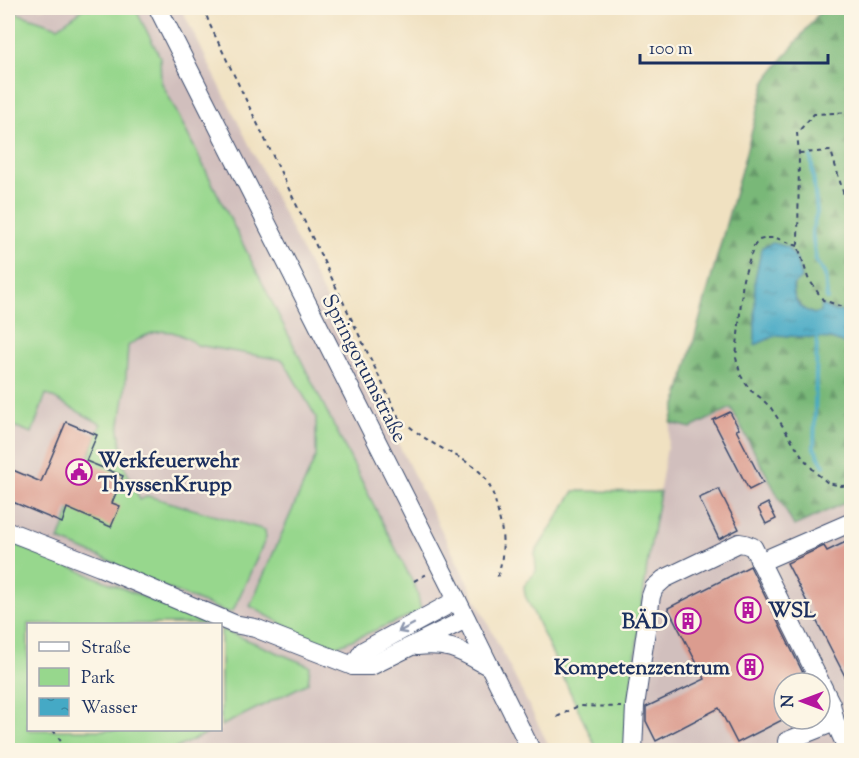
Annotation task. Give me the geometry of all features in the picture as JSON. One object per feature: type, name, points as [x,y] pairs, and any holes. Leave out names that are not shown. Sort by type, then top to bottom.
[{"type":"street","name":"Springorumstraße","points":[[158,8],[531,750]]},
{"type":"street","points":[[760,562],[852,522]]},
{"type":"street","points":[[8,531],[234,624],[255,628],[353,666],[371,666],[466,619]]},
{"type":"street","points":[[633,750],[635,706],[651,596],[658,583],[664,579],[739,543],[753,548],[831,704],[835,722],[848,750]]},
{"type":"street","points":[[353,666],[363,651],[457,600]]},
{"type":"street","points":[[410,647],[429,645],[455,648],[490,667]]},
{"type":"street","points":[[787,741],[835,722]]},
{"type":"path","points":[[204,8],[399,418],[429,441],[463,459],[483,476],[492,490],[503,537],[500,572],[496,580]]},
{"type":"path","points":[[852,112],[814,114],[797,133],[800,153],[798,246],[808,278],[824,300],[840,306],[852,306]]},
{"type":"path","points":[[800,153],[831,151],[852,230]]},
{"type":"path","points":[[798,246],[776,238],[759,240],[754,246],[743,279],[736,358],[741,376],[750,390],[771,408],[804,459],[816,473],[828,483],[841,486],[852,485]]},
{"type":"path","points":[[557,717],[578,706],[635,706]]},
{"type":"path","points":[[54,731],[67,750]]},
{"type":"shaded area","points":[[8,8],[181,8],[551,750],[8,750]]},
{"type":"shaded area","points":[[731,407],[794,526],[851,500],[851,750],[626,750],[626,729],[647,566],[671,423],[691,428]]},
{"type":"green space","points":[[8,8],[17,8],[16,13],[58,27],[85,8],[135,8],[160,57],[161,81],[417,591],[421,611],[328,650],[250,606],[316,456],[316,417],[283,360],[197,345],[171,332],[154,332],[128,346],[125,392],[119,430],[124,466],[140,500],[148,496],[265,530],[266,538],[233,611],[226,612],[114,567],[115,563],[59,540],[101,424],[46,394],[32,433],[8,424]]},
{"type":"green space","points":[[823,8],[851,8],[851,312],[834,311],[822,305],[820,312],[814,314],[805,310],[795,298],[793,284],[796,258],[777,335],[831,339],[851,346],[851,500],[794,526],[731,408],[691,428],[671,423],[766,80]]},
{"type":"green space","points":[[574,491],[660,492],[647,566],[626,729],[626,750],[597,750],[525,595],[524,586],[536,571],[535,553]]},
{"type":"green space","points":[[8,541],[207,623],[27,623],[27,731],[212,731],[172,750],[16,750],[8,748]]},
{"type":"green space","points":[[222,629],[310,666],[308,683],[222,726]]},
{"type":"water","points":[[773,243],[787,247],[796,258],[801,278],[793,285],[793,290],[800,307],[814,314],[820,312],[821,305],[834,311],[851,312],[851,346],[831,339],[777,335],[755,345],[755,279],[762,247]]},
{"type":"building","points":[[730,412],[739,429],[736,430],[763,483],[749,490],[713,420]]},
{"type":"building","name":"Werkfeuerwehr ThyssenKrupp","points":[[66,422],[97,435],[86,461],[123,476],[112,503],[120,506],[111,527],[67,508],[62,523],[8,500],[8,468],[41,482]]},
{"type":"building","points":[[719,489],[739,529],[719,539],[699,498]]},
{"type":"building","points":[[768,503],[776,519],[766,524],[758,508]]},
{"type":"building","points":[[852,539],[852,690],[787,563],[824,546],[827,551]]},
{"type":"building","points":[[750,566],[802,671],[772,671],[772,725],[737,743],[719,708],[656,741],[646,721],[646,707],[705,679],[668,608]]},
{"type":"waterway","points":[[811,157],[817,212],[812,231],[816,262],[825,274],[827,299]]},
{"type":"waterway","points":[[817,338],[814,448],[824,466]]},
{"type":"place","name":"Werkfeuerwehr ThyssenKrupp","points":[[79,472]]},
{"type":"place","name":"WSL","points":[[748,610]]},
{"type":"place","name":"BÄD","points":[[688,621]]},
{"type":"place","name":"Kompetenzzentrum","points":[[750,667]]}]
